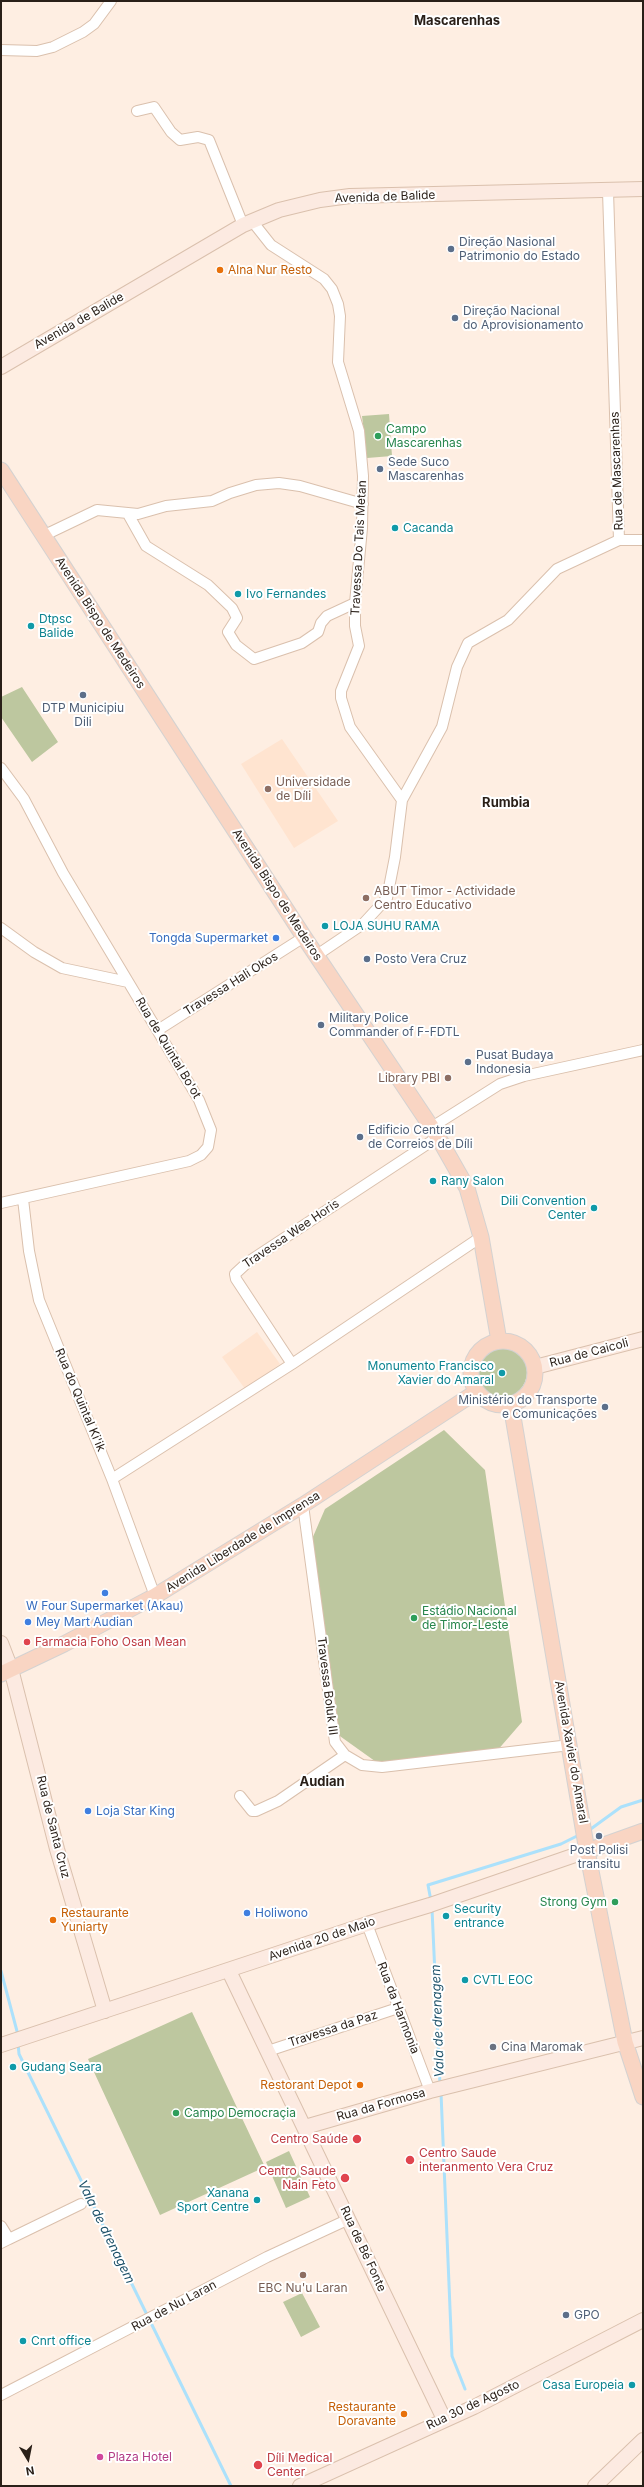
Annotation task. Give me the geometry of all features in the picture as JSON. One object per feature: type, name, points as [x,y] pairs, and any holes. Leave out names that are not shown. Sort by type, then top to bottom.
[{"type":"main road","name":"Avenida Bispo de Medeiros","points":[[1,470],[304,937],[435,1132],[467,1188],[481,1237],[499,1341]]},
{"type":"main road","points":[[499,1341],[509,1341],[522,1347],[532,1358],[535,1367],[535,1377],[530,1390],[520,1401],[511,1405],[492,1404],[476,1392],[470,1374],[475,1356],[481,1348],[499,1341]]},
{"type":"main road","name":"Avenida Liberdade de Imprensa","points":[[6,1672],[155,1596],[304,1505],[476,1392]]},
{"type":"main road","name":"Avenida Xavier do Amaral","points":[[511,1405],[587,1851],[625,2042],[643,2097]]},
{"type":"main road","name":"Avenida 20 de Maio","points":[[587,1851],[643,1831]]},
{"type":"street","points":[[1,50],[37,51],[53,47],[94,24],[103,15],[111,1]]},
{"type":"street","name":"Travessa Do Tais Metan","points":[[137,112],[154,107],[171,132],[180,140],[198,137],[209,140],[248,223],[271,245],[324,279],[332,289],[340,316],[338,362],[359,431],[363,459],[363,504],[355,603],[355,626],[359,646],[341,691],[342,706],[350,727],[402,800]]},
{"type":"street","name":"Avenida de Balide","points":[[1,367],[248,223],[286,208],[320,200],[350,196],[643,189]]},
{"type":"street","name":"Rua de Mascarenhas","points":[[316,955],[363,924],[387,898],[402,800],[442,727],[457,667],[468,643],[508,620],[557,569],[619,540],[608,191]]},
{"type":"street","points":[[50,533],[97,510],[138,514],[166,506],[212,501],[250,487],[279,483],[300,486],[363,504]]},
{"type":"street","points":[[128,514],[146,546],[208,585],[232,608],[237,618],[228,632],[236,645],[254,659],[302,643],[318,632],[320,623],[327,616],[355,603]]},
{"type":"street","points":[[619,540],[643,540]]},
{"type":"street","name":"Rua de Quintal Bo'ot","points":[[1,768],[24,799],[63,873],[202,1106],[210,1130],[208,1147],[201,1155],[189,1162],[1,1203]]},
{"type":"street","points":[[1,928],[34,952],[62,968],[128,982]]},
{"type":"street","name":"Travessa Hali Okos","points":[[158,1030],[304,937]]},
{"type":"street","points":[[435,1132],[500,1084],[524,1076],[643,1050]]},
{"type":"street","name":"Travessa Wee Horis","points":[[292,1364],[236,1279],[235,1274],[248,1262],[435,1132]]},
{"type":"street","name":"Rua do Quintal Ki'ik","points":[[23,1199],[29,1251],[39,1300],[112,1479],[155,1596]]},
{"type":"street","points":[[112,1479],[292,1364],[481,1237]]},
{"type":"street","name":"Rua de Caicoli","points":[[535,1367],[643,1339]]},
{"type":"street","name":"Travessa Boluk III","points":[[304,1505],[335,1742],[345,1755],[362,1765],[382,1767],[570,1745]]},
{"type":"street","name":"Rua de Santa Cruz","points":[[1,1643],[6,1672],[104,2011]]},
{"type":"street","points":[[240,1796],[252,1811],[256,1811],[278,1801],[345,1755]]},
{"type":"street","name":"Avenida 20 de Maio","points":[[11,2042],[367,1924],[435,1903],[587,1851]]},
{"type":"street","name":"Rua da Harmonia","points":[[367,1924],[430,2091]]},
{"type":"street","name":"Rua de Bé Fonte","points":[[229,1971],[444,2419]]},
{"type":"street","name":"Travessa da Paz","points":[[268,2050],[398,2008]]},
{"type":"street","name":"Rua da Formosa","points":[[305,2127],[430,2091],[643,2038]]},
{"type":"street","points":[[1,2226],[5,2241],[81,2204]]},
{"type":"street","name":"Rua de Nu Laran","points":[[1,2394],[150,2319],[267,2257],[349,2219]]},
{"type":"street","name":"Rua 30 de Agosto","points":[[300,2486],[444,2419],[474,2407],[643,2320]]},
{"type":"street","points":[[595,2486],[643,2440]]},
{"type":"shaded area","points":[[282,739],[338,821],[294,848],[241,764]]},
{"type":"shaded area","points":[[257,1332],[280,1364],[245,1389],[222,1357]]},
{"type":"green space","name":"Campo Mascarenhas","points":[[389,414],[392,456],[367,458],[362,416]]},
{"type":"green space","points":[[22,687],[58,742],[32,762],[1,717],[1,697]]},
{"type":"green space","points":[[501,1346],[511,1348],[519,1354],[525,1362],[527,1372],[525,1382],[519,1390],[511,1396],[501,1398],[491,1396],[483,1390],[477,1382],[475,1372],[477,1362],[483,1354],[491,1348]]},
{"type":"green space","name":"Estádio Nacional de Timor-Leste","points":[[444,1430],[485,1470],[522,1722],[496,1752],[379,1764],[337,1734],[312,1539],[325,1509]]},
{"type":"green space","name":"Campo Democraçia","points":[[192,2012],[265,2167],[160,2215],[88,2059]]},
{"type":"green space","points":[[289,2151],[310,2197],[286,2208],[266,2162]]},
{"type":"green space","points":[[302,2293],[320,2327],[301,2337],[283,2302]]},
{"type":"waterway","name":"Vala de drenagem","points":[[588,1831],[621,1807],[643,1800]]},
{"type":"waterway","name":"Vala de drenagem","points":[[431,1901],[428,1885],[561,1844],[579,1835]]},
{"type":"waterway","name":"Vala de drenagem","points":[[432,1909],[440,2085]]},
{"type":"waterway","name":"Vala de drenagem","points":[[1,1971],[18,2035]]},
{"type":"waterway","name":"Vala de drenagem","points":[[18,2043],[19,2054],[231,2486]]},
{"type":"waterway","name":"Vala de drenagem","points":[[441,2093],[452,2356],[465,2389]]},
{"type":"place","name":"Direção Nasional Patrimonio do Estado","points":[[451,249]]},
{"type":"place","name":"Alna Nur Resto","points":[[220,270]]},
{"type":"place","name":"Direção Nacional do Aprovisionamento","points":[[455,318]]},
{"type":"place","name":"Campo Mascarenhas","points":[[378,436]]},
{"type":"place","name":"Sede Suco Mascarenhas","points":[[380,469]]},
{"type":"place","name":"Cacanda","points":[[395,528]]},
{"type":"place","name":"Ivo Fernandes","points":[[238,594]]},
{"type":"place","name":"Dtpsc Balide","points":[[31,626]]},
{"type":"place","name":"DTP Municipiu Dili","points":[[83,695]]},
{"type":"place","name":"Universidade de Díli","points":[[268,789]]},
{"type":"place","name":"ABUT Timor - Actividade Centro Educativo","points":[[366,898]]},
{"type":"place","name":"LOJA SUHU RAMA","points":[[325,926]]},
{"type":"place","name":"Tongda Supermarket","points":[[276,938]]},
{"type":"place","name":"Posto Vera Cruz","points":[[367,959]]},
{"type":"place","name":"Military Police Commander of F-FDTL","points":[[321,1025]]},
{"type":"place","name":"Pusat Budaya Indonesia","points":[[468,1062]]},
{"type":"place","name":"Library PBI","points":[[448,1078]]},
{"type":"place","name":"Edificio Central de Correios de Díli","points":[[360,1137]]},
{"type":"place","name":"Rany Salon","points":[[433,1181]]},
{"type":"place","name":"Dili Convention Center","points":[[594,1208]]},
{"type":"place","name":"Monumento Francisco Xavier do Amaral","points":[[502,1373]]},
{"type":"place","name":"Ministério do Transporte e Comunicações","points":[[605,1407]]},
{"type":"place","name":"W Four Supermarket (Akau)","points":[[105,1593]]},
{"type":"place","name":"Estádio Nacional de Timor-Leste","points":[[414,1618]]},
{"type":"place","name":"Mey Mart Audian","points":[[28,1622]]},
{"type":"place","name":"Farmacia Foho Osan Mean","points":[[27,1642]]},
{"type":"place","name":"Loja Star King","points":[[88,1811]]},
{"type":"place","name":"Post Polisi transitu","points":[[599,1836]]},
{"type":"place","name":"Strong Gym","points":[[615,1902]]},
{"type":"place","name":"Holiwono","points":[[247,1913]]},
{"type":"place","name":"Security entrance","points":[[446,1916]]},
{"type":"place","name":"Restaurante Yuniarty","points":[[53,1920]]},
{"type":"place","name":"CVTL EOC","points":[[465,1980]]},
{"type":"place","name":"Cina Maromak","points":[[493,2047]]},
{"type":"place","name":"Gudang Seara","points":[[13,2067]]},
{"type":"place","name":"Restorant Depot","points":[[360,2085]]},
{"type":"place","name":"Campo Democraçia","points":[[176,2113]]},
{"type":"place","name":"Centro Saúde","points":[[357,2139]]},
{"type":"place","name":"Centro Saude interanmento Vera Cruz","points":[[410,2160]]},
{"type":"place","name":"Centro Saude Nain Feto","points":[[345,2178]]},
{"type":"place","name":"Xanana Sport Centre","points":[[257,2200]]},
{"type":"place","name":"EBC Nu'u Laran","points":[[303,2275]]},
{"type":"place","name":"GPO","points":[[566,2315]]},
{"type":"place","name":"Cnrt office","points":[[23,2341]]},
{"type":"place","name":"Casa Europeia","points":[[632,2385]]},
{"type":"place","name":"Restaurante Doravante","points":[[404,2414]]},
{"type":"place","name":"Plaza Hotel","points":[[100,2457]]},
{"type":"place","name":"Díli Medical Center","points":[[258,2465]]},
{"type":"district","name":"Mascarenhas","points":[[457,21]]},
{"type":"district","name":"Rumbia","points":[[506,803]]},
{"type":"district","name":"Audian","points":[[322,1782]]}]
